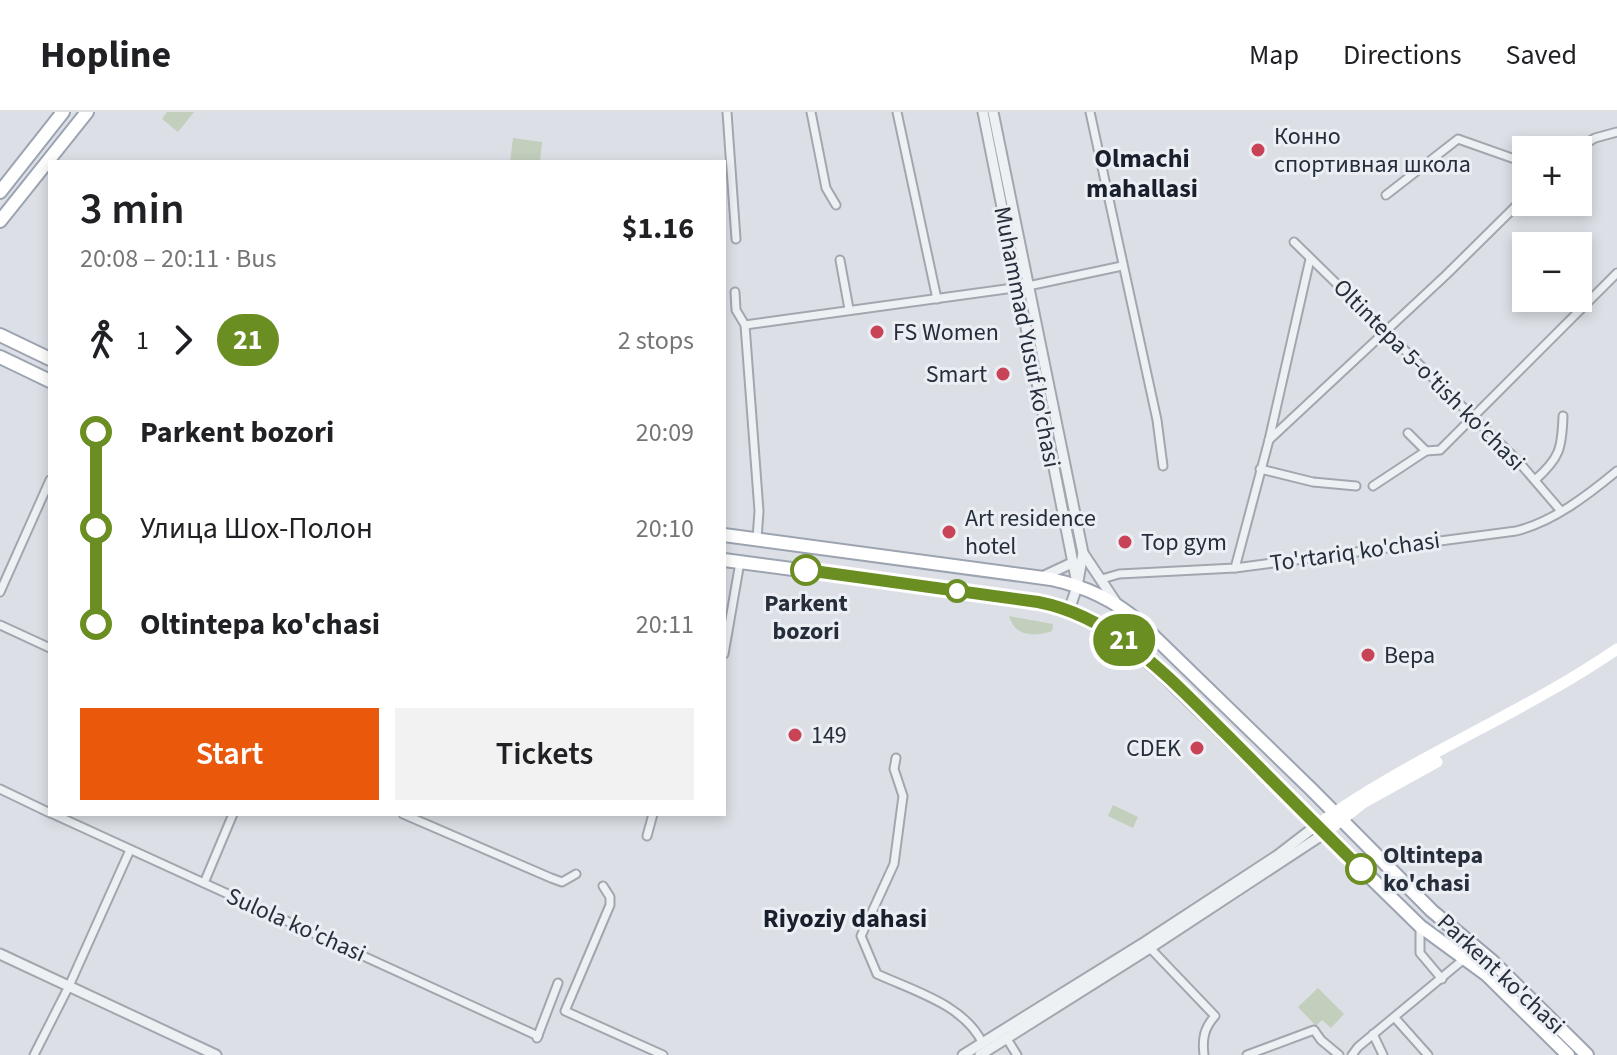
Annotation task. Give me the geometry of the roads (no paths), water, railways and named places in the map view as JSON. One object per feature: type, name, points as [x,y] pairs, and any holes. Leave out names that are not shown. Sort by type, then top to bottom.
[{"type":"main road","points":[[0,192],[63,112]]},
{"type":"main road","points":[[49,160],[87,112]]},
{"type":"main road","points":[[0,221],[48,161]]},
{"type":"main road","points":[[0,335],[48,358]]},
{"type":"main road","points":[[0,357],[48,380]]},
{"type":"main road","name":"Parkent ko'chasi","points":[[726,535],[1041,578],[1077,587],[1118,605],[1138,621],[1432,911],[1492,961],[1587,1055]]},
{"type":"main road","name":"Parkent ko'chasi","points":[[726,560],[1034,601],[1069,610],[1105,628],[1143,656],[1420,926],[1487,975],[1568,1055]]},
{"type":"main road","points":[[1576,680],[1617,649]]},
{"type":"main road","points":[[1321,829],[1468,740],[1617,657]]},
{"type":"street","points":[[727,112],[736,239]]},
{"type":"street","points":[[811,112],[826,188],[836,205]]},
{"type":"street","points":[[897,112],[937,299]]},
{"type":"street","name":"Muhammad Yusuf ko'chasi","points":[[983,112],[1083,553],[1069,610]]},
{"type":"street","name":"Muhammad Yusuf ko'chasi","points":[[993,112],[1077,587]]},
{"type":"street","points":[[1090,112],[1157,420],[1163,466]]},
{"type":"street","points":[[1592,140],[1617,132]]},
{"type":"street","points":[[1386,195],[1458,139],[1512,158]]},
{"type":"street","points":[[1269,440],[1512,210]]},
{"type":"street","name":"Oltintepa 5-o'tish ko'chasi","points":[[1294,242],[1386,329],[1535,480],[1561,511]]},
{"type":"street","points":[[1235,568],[1269,440],[1310,259]]},
{"type":"street","points":[[840,260],[849,309]]},
{"type":"street","points":[[745,325],[1022,286],[1122,266]]},
{"type":"street","points":[[1373,486],[1426,451],[1440,450],[1617,273]]},
{"type":"street","points":[[735,292],[736,310],[745,325],[759,511],[757,539]]},
{"type":"street","points":[[1535,480],[1553,464],[1562,444],[1563,416]]},
{"type":"street","points":[[1408,433],[1426,451]]},
{"type":"street","points":[[1260,469],[1313,482],[1356,486]]},
{"type":"street","name":"To'rtariq ko'chasi","points":[[1077,587],[1119,574],[1235,568],[1516,531],[1561,511],[1617,471]]},
{"type":"street","points":[[0,592],[48,490]]},
{"type":"street","name":"Muhammad Yusuf ko'chasi","points":[[1083,553],[1118,605]]},
{"type":"street","points":[[726,642],[740,562]]},
{"type":"street","points":[[1041,578],[1072,563]]},
{"type":"street","points":[[0,565],[10,569]]},
{"type":"street","points":[[0,625],[48,647]]},
{"type":"street","points":[[896,758],[894,769],[903,796],[894,864],[861,936],[877,974],[954,1010],[976,1028],[983,1050]]},
{"type":"street","name":"Sulola ko'chasi","points":[[0,789],[48,811]]},
{"type":"street","name":"Sulola ko'chasi","points":[[58,816],[537,1038],[558,983]]},
{"type":"street","points":[[204,883],[232,816]]},
{"type":"street","points":[[408,816],[562,882],[576,874]]},
{"type":"street","points":[[647,836],[652,816]]},
{"type":"street","points":[[963,1055],[1007,1039],[1321,829]]},
{"type":"street","points":[[34,1055],[69,986],[130,850]]},
{"type":"street","points":[[603,886],[610,897],[610,905],[565,1011],[663,1055]]},
{"type":"street","points":[[1420,926],[1420,953],[1442,979]]},
{"type":"street","points":[[983,1050],[1148,945]]},
{"type":"street","points":[[1148,945],[1215,1016],[1207,1025],[1204,1055]]},
{"type":"street","points":[[0,954],[216,1055]]},
{"type":"street","points":[[1352,1055],[1464,959]]},
{"type":"street","points":[[1395,1018],[1428,1055]]},
{"type":"street","points":[[1247,1055],[1314,1030],[1339,1055]]},
{"type":"street","points":[[1373,1034],[1383,1055]]},
{"type":"street","points":[[1007,1039],[1017,1055]]},
{"type":"place","name":"Конно спортивная школа","points":[[1258,150]]},
{"type":"place","name":"FS Women","points":[[877,332]]},
{"type":"place","name":"Smart","points":[[1003,374]]},
{"type":"place","name":"Art residence hotel","points":[[949,532]]},
{"type":"place","name":"Top gym","points":[[1125,542]]},
{"type":"place","name":"Parkent bozori","points":[[806,570]]},
{"type":"place","name":"Вера","points":[[1368,655]]},
{"type":"place","name":"149","points":[[795,735]]},
{"type":"place","name":"CDEK","points":[[1197,748]]},
{"type":"place","name":"Oltintepa ko'chasi","points":[[1361,869]]},
{"type":"district","name":"Olmachi mahallasi","points":[[1142,173]]},
{"type":"district","name":"Riyoziy dahasi","points":[[845,918]]}]
